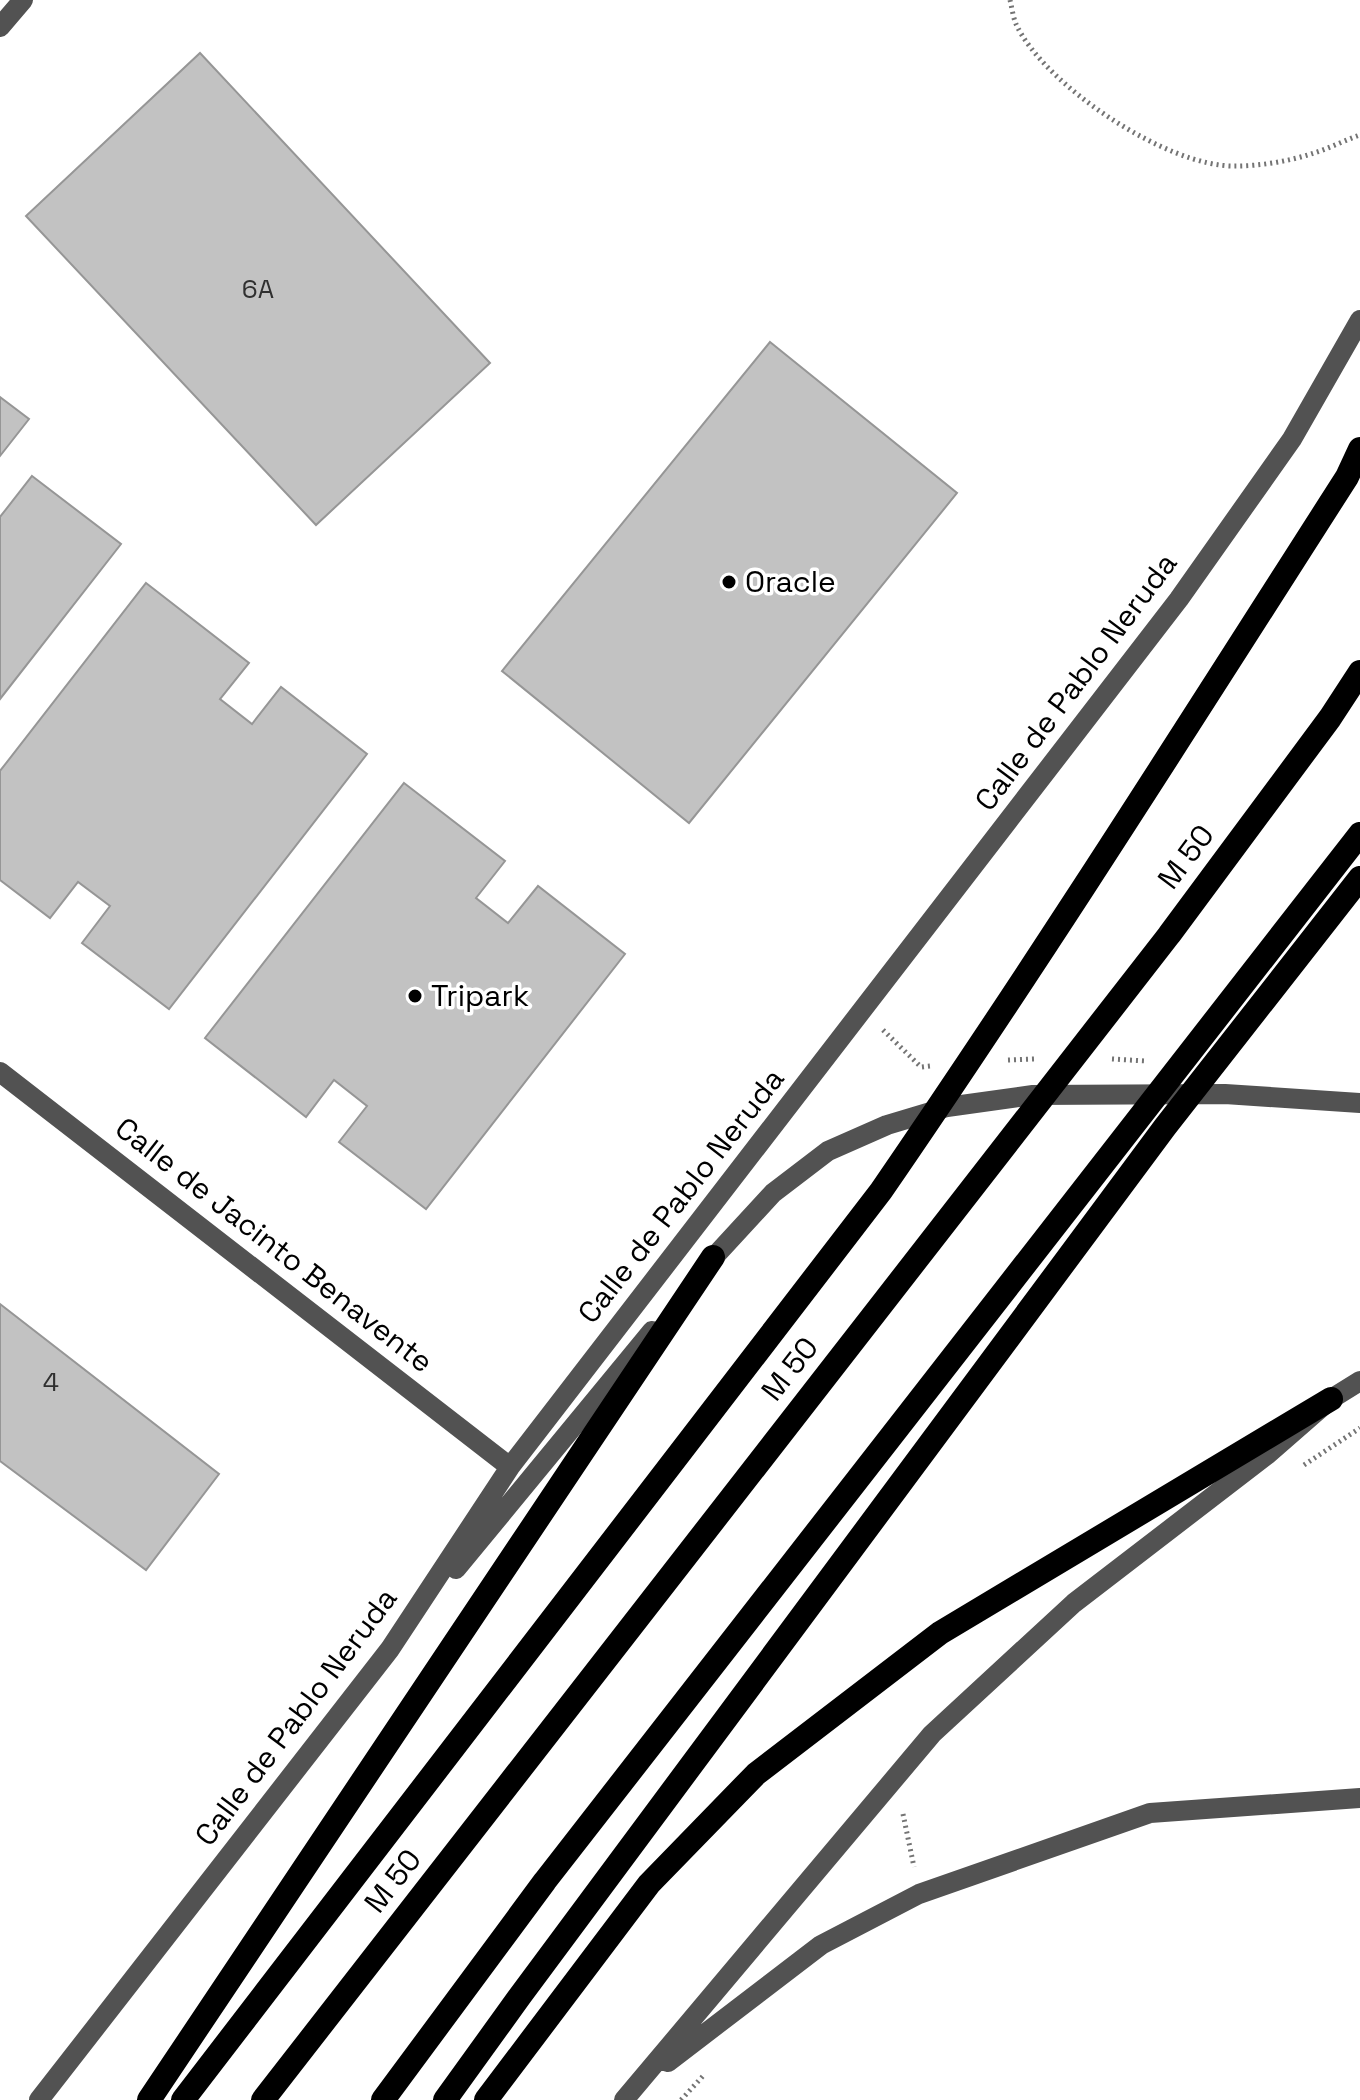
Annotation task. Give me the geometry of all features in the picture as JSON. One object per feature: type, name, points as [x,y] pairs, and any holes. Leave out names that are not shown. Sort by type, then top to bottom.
[{"type":"highway","points":[[183,2100],[881,1191],[976,1054],[1347,477],[1360,449]]},
{"type":"highway","name":"M 50","points":[[263,2100],[1226,859],[1330,718],[1360,672]]},
{"type":"highway","points":[[383,2100],[545,1881],[1360,834]]},
{"type":"highway","points":[[445,2100],[1165,1127],[1360,878]]},
{"type":"highway","points":[[149,2100],[713,1257]]},
{"type":"highway","points":[[486,2100],[649,1884],[756,1774],[940,1633],[1331,1399]]},
{"type":"street","points":[[0,27],[23,0]]},
{"type":"street","name":"Calle de Pablo Neruda","points":[[39,2100],[390,1649],[510,1467],[1179,599],[1292,439],[1360,320]]},
{"type":"street","name":"Calle de Jacinto Benavente","points":[[0,1072],[510,1467]]},
{"type":"street","points":[[390,1649],[713,1257],[773,1193],[828,1151],[887,1125],[947,1107],[1033,1095],[1225,1094],[1360,1103]]},
{"type":"street","points":[[624,2100],[932,1734],[1074,1603],[1268,1454],[1331,1399],[1360,1381]]},
{"type":"street","points":[[639,2084],[821,1945],[919,1894],[1150,1813],[1360,1798]]},
{"type":"path","points":[[1010,0],[1016,24],[1037,56],[1079,97],[1173,152],[1207,165],[1236,166],[1314,153],[1360,135]]},
{"type":"path","points":[[860,1013],[879,1026],[921,1067]]},
{"type":"path","points":[[1297,1470],[1360,1428]]},
{"type":"path","points":[[901,1806],[919,1894]]},
{"type":"path","points":[[681,2100],[710,2067]]},
{"type":"building","points":[[200,53],[490,363],[316,525],[26,216]]},
{"type":"building","name":"Oracle","points":[[770,342],[957,493],[689,823],[502,671]]},
{"type":"building","points":[[0,397],[29,419],[0,456]]},
{"type":"building","points":[[32,476],[121,544],[0,699],[0,517]]},
{"type":"building","points":[[146,583],[249,663],[220,699],[252,724],[281,687],[367,754],[169,1009],[82,943],[110,906],[78,882],[50,918],[0,880],[0,771]]},
{"type":"building","name":"Tripark","points":[[404,783],[505,861],[476,898],[508,923],[538,886],[625,954],[426,1209],[339,1142],[367,1106],[334,1080],[306,1117],[205,1038]]},
{"type":"building","points":[[0,1304],[219,1474],[146,1570],[0,1461]]},
{"type":"place","name":"Oracle","points":[[729,582]]},
{"type":"place","name":"Tripark","points":[[415,996]]}]
